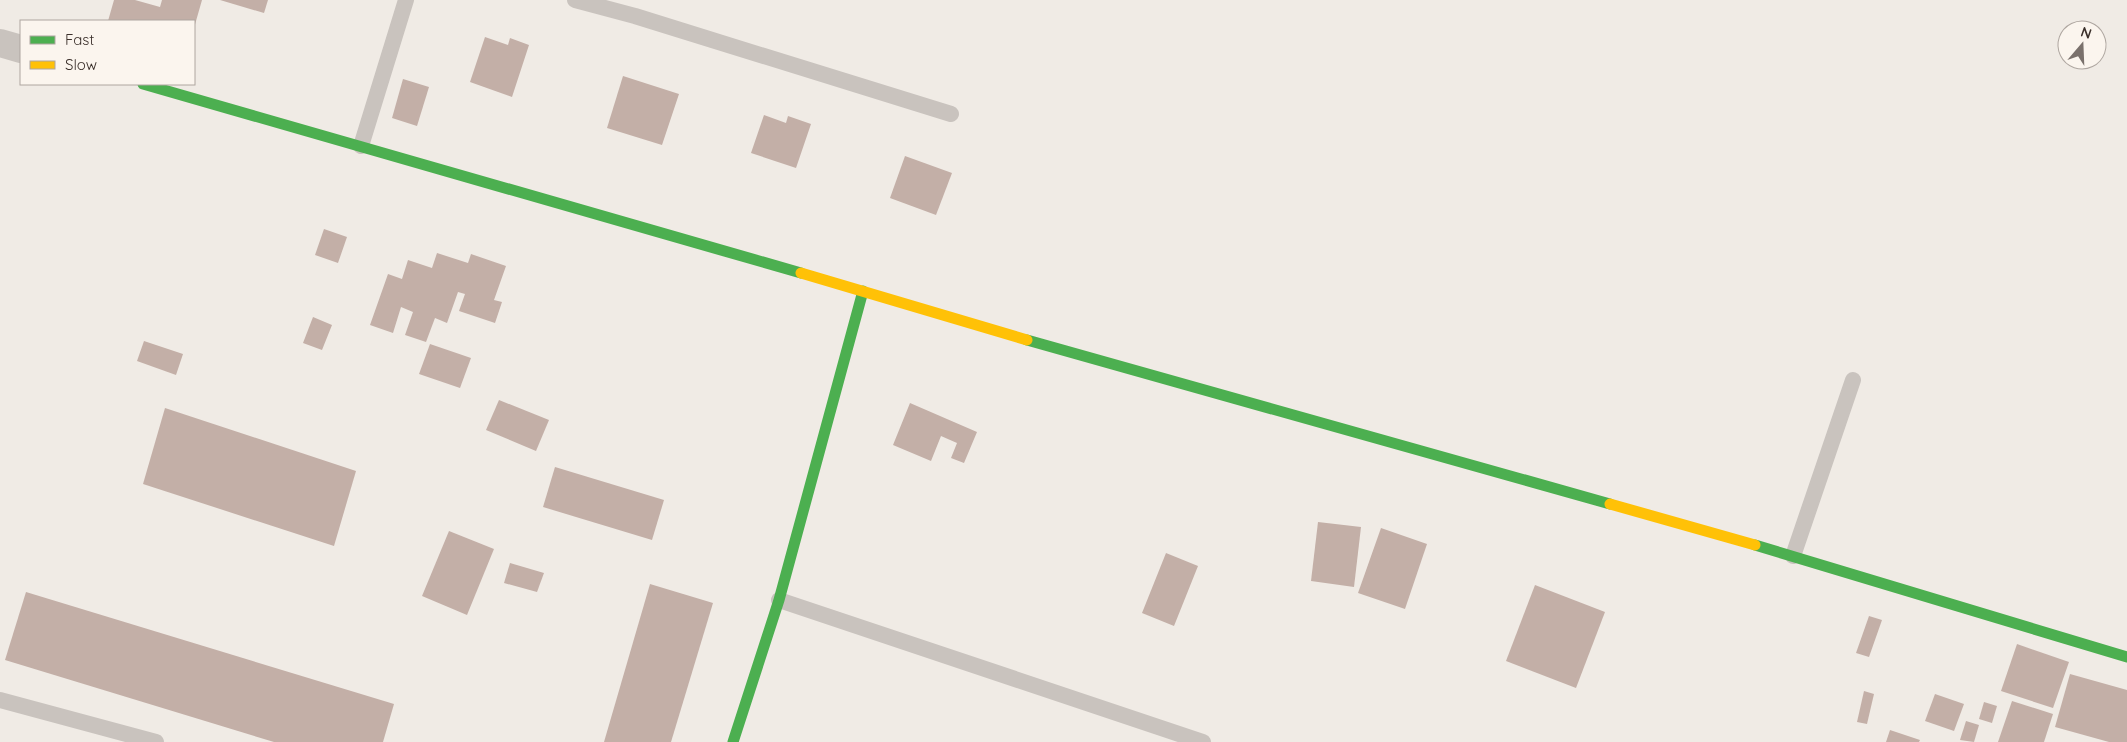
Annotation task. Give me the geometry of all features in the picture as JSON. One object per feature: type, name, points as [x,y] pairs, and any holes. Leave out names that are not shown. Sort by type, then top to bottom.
[{"type":"street","points":[[0,43],[20,49]]},
{"type":"street","points":[[147,85],[863,291],[1081,356],[1793,556],[2127,657]]},
{"type":"street","points":[[733,742],[779,600],[863,291]]},
{"type":"lane","points":[[361,146],[406,0]]},
{"type":"lane","points":[[575,0],[635,16],[951,114]]},
{"type":"lane","points":[[1793,556],[1853,380]]},
{"type":"lane","points":[[779,600],[1203,742]]},
{"type":"lane","points":[[0,700],[156,742]]},
{"type":"building","points":[[114,0],[135,0],[160,7],[162,0],[202,0],[195,24],[195,20],[108,20]]},
{"type":"building","points":[[220,0],[268,0],[264,13]]},
{"type":"building","points":[[485,37],[508,45],[510,38],[529,45],[512,97],[470,82]]},
{"type":"building","points":[[623,76],[679,94],[662,145],[607,128]]},
{"type":"building","points":[[403,79],[429,87],[417,126],[392,118]]},
{"type":"building","points":[[764,115],[786,123],[788,116],[811,124],[796,168],[751,153]]},
{"type":"building","points":[[905,156],[952,173],[936,215],[890,198]]},
{"type":"building","points":[[324,229],[347,237],[338,263],[315,255]]},
{"type":"building","points":[[437,253],[468,263],[471,254],[506,266],[494,300],[502,302],[495,323],[459,311],[465,294],[458,292],[447,323],[435,318],[426,342],[405,335],[413,312],[401,307],[393,333],[370,325],[388,274],[402,279],[408,260],[432,268]]},
{"type":"building","points":[[313,317],[332,325],[322,350],[303,343]]},
{"type":"building","points":[[144,341],[183,354],[176,375],[137,361]]},
{"type":"building","points":[[430,344],[471,358],[460,388],[419,374]]},
{"type":"building","points":[[499,400],[549,420],[536,451],[486,430]]},
{"type":"building","points":[[910,403],[977,432],[964,463],[951,458],[957,443],[941,436],[931,461],[893,445]]},
{"type":"building","points":[[165,408],[356,471],[334,546],[143,484]]},
{"type":"building","points":[[555,467],[664,500],[652,540],[543,507]]},
{"type":"building","points":[[1318,522],[1361,527],[1354,587],[1311,581]]},
{"type":"building","points":[[1381,528],[1427,544],[1405,609],[1358,593]]},
{"type":"building","points":[[449,531],[494,549],[467,615],[422,596]]},
{"type":"building","points":[[1166,553],[1198,566],[1174,626],[1142,613]]},
{"type":"building","points":[[510,563],[544,573],[537,592],[504,583]]},
{"type":"building","points":[[650,584],[713,603],[671,742],[604,742]]},
{"type":"building","points":[[1535,585],[1605,612],[1576,688],[1506,661]]},
{"type":"building","points":[[26,592],[394,704],[383,742],[274,742],[5,660]]},
{"type":"building","points":[[1869,616],[1882,620],[1869,657],[1856,653]]},
{"type":"building","points":[[2017,644],[2069,662],[2053,708],[2001,691]]},
{"type":"building","points":[[2070,674],[2127,690],[2127,742],[2109,742],[2055,727]]},
{"type":"building","points":[[1864,691],[1874,694],[1867,724],[1857,722]]},
{"type":"building","points":[[1935,694],[1964,704],[1954,731],[1925,721]]},
{"type":"building","points":[[2012,701],[2053,714],[2044,742],[1998,742]]},
{"type":"building","points":[[1984,702],[1997,706],[1992,723],[1979,719]]},
{"type":"building","points":[[1966,721],[1979,725],[1974,742],[1960,740]]},
{"type":"building","points":[[1890,730],[1920,740],[1919,742],[1886,742]]},
{"type":"traffic: fast","points":[[146,85],[801,273]]},
{"type":"traffic: fast","points":[[733,742],[779,600],[863,291]]},
{"type":"traffic: fast","points":[[1027,340],[1610,504]]},
{"type":"traffic: fast","points":[[1755,545],[2127,657]]},
{"type":"traffic: slow","points":[[801,273],[1027,340]]},
{"type":"traffic: slow","points":[[1610,504],[1755,545]]}]
